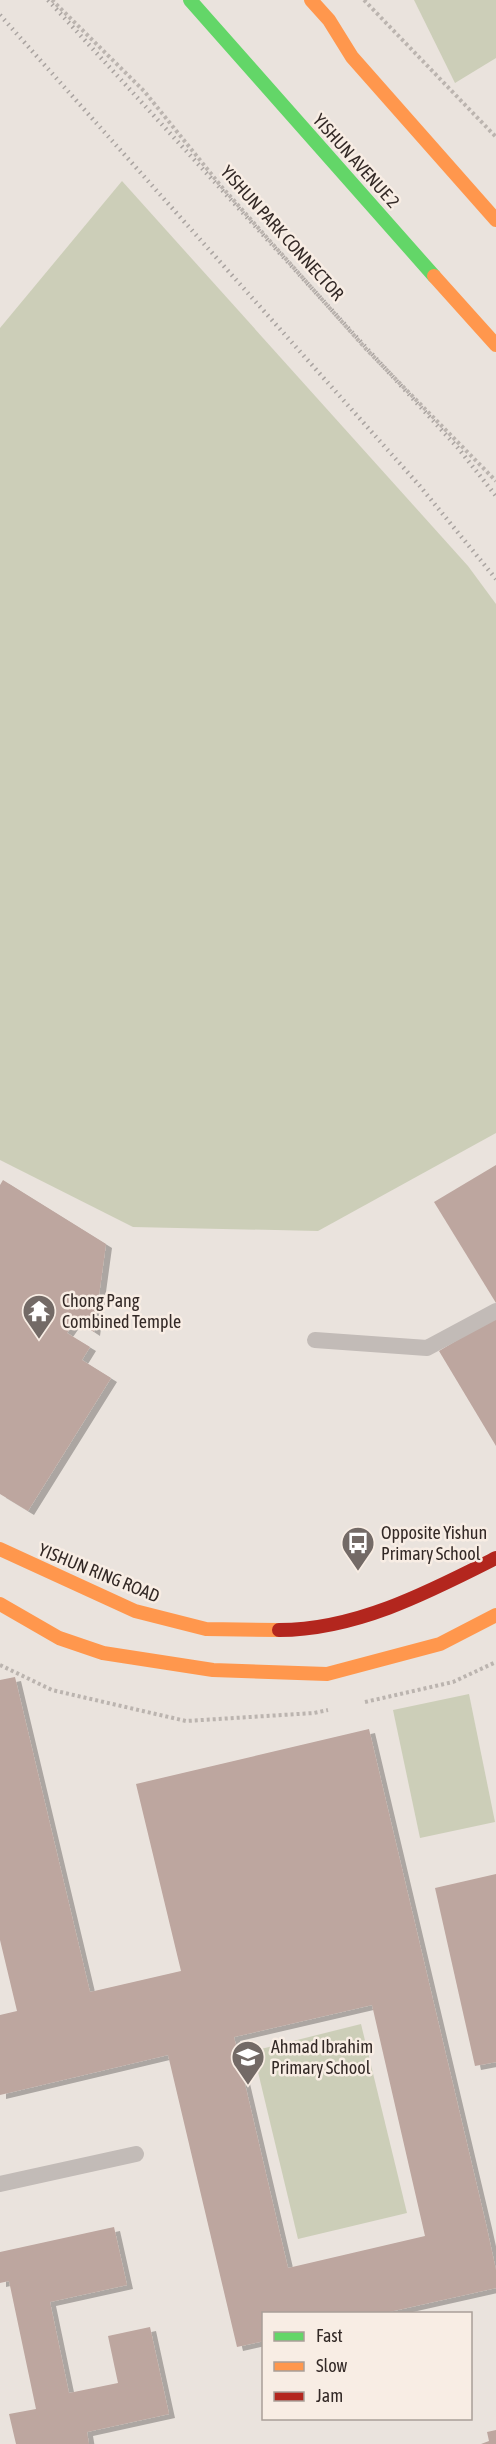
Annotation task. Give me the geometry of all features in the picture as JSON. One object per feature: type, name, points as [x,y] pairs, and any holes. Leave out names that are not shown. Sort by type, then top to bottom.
[{"type":"main road","name":"YISHUN AVENUE 2","points":[[190,0],[496,345]]},
{"type":"main road","points":[[311,0],[328,20],[352,57],[496,220]]},
{"type":"main road","name":"YISHUN RING ROAD","points":[[0,1549],[135,1611],[206,1629],[309,1630],[414,1600],[496,1558]]},
{"type":"main road","points":[[0,1604],[59,1638],[103,1653],[213,1670],[327,1674],[440,1644],[496,1615]]},
{"type":"lane","points":[[315,1340],[427,1348],[496,1311]]},
{"type":"lane","points":[[0,2184],[136,2154]]},
{"type":"path","name":"YISHUN PARK CONNECTOR","points":[[52,0],[144,91],[221,186],[367,350],[496,481]]},
{"type":"path","points":[[364,0],[496,137]]},
{"type":"green space","points":[[414,0],[496,0],[496,58],[455,83]]},
{"type":"green space","points":[[122,181],[468,566],[496,604],[496,1133],[318,1231],[133,1227],[0,1160],[0,328]]},
{"type":"green space","points":[[469,1694],[495,1822],[420,1838],[393,1710]]},
{"type":"green space","points":[[361,2024],[407,2213],[298,2239],[253,2051]]},
{"type":"building","points":[[496,1165],[496,1303],[434,1202]]},
{"type":"building","name":"Chong Pang Combined Temple","points":[[3,1180],[106,1244],[94,1332],[76,1320],[67,1333],[90,1347],[82,1360],[111,1378],[28,1511],[0,1494],[0,1185]]},
{"type":"building","points":[[496,1317],[496,1446],[439,1351]]},
{"type":"building","points":[[15,1677],[90,1992],[181,1971],[136,1784],[369,1729],[486,2224],[496,2270],[496,2288],[389,2312],[262,2312],[262,2341],[237,2347],[168,2055],[0,2095],[0,2015],[17,2011],[0,1940],[0,1680]],"holes":[[[372,2005],[425,2236],[288,2268],[234,2037]]]},
{"type":"building","points":[[496,1874],[496,2062],[475,2066],[435,1888]]},
{"type":"building","points":[[114,2227],[127,2285],[50,2302],[69,2393],[118,2383],[108,2336],[150,2327],[169,2414],[87,2432],[89,2444],[16,2444],[9,2414],[36,2409],[9,2281],[0,2283],[0,2252]]},
{"type":"building","points":[[496,2430],[496,2444],[481,2444],[489,2441],[487,2432]]},
{"type":"railway","points":[[48,0],[458,448],[496,496]]},
{"type":"railway","points":[[0,15],[419,485],[496,579]]},
{"type":"traffic: fast","points":[[190,0],[434,276]]},
{"type":"traffic: slow","points":[[311,0],[329,20],[352,57],[496,220]]},
{"type":"traffic: slow","points":[[434,276],[496,345]]},
{"type":"traffic: slow","points":[[0,1549],[135,1611],[206,1629],[279,1630]]},
{"type":"traffic: slow","points":[[0,1604],[59,1638],[103,1653],[213,1670],[327,1674],[440,1644],[496,1615]]},
{"type":"traffic: jam","points":[[279,1630],[336,1624],[364,1616],[418,1596],[496,1558]]},
{"type":"place","name":"Chong Pang Combined Temple","points":[[39,1340]]},
{"type":"place","name":"Opposite Yishun Primary School","points":[[358,1572]]},
{"type":"place","name":"Ahmad Ibrahim Primary School","points":[[248,2086]]}]
